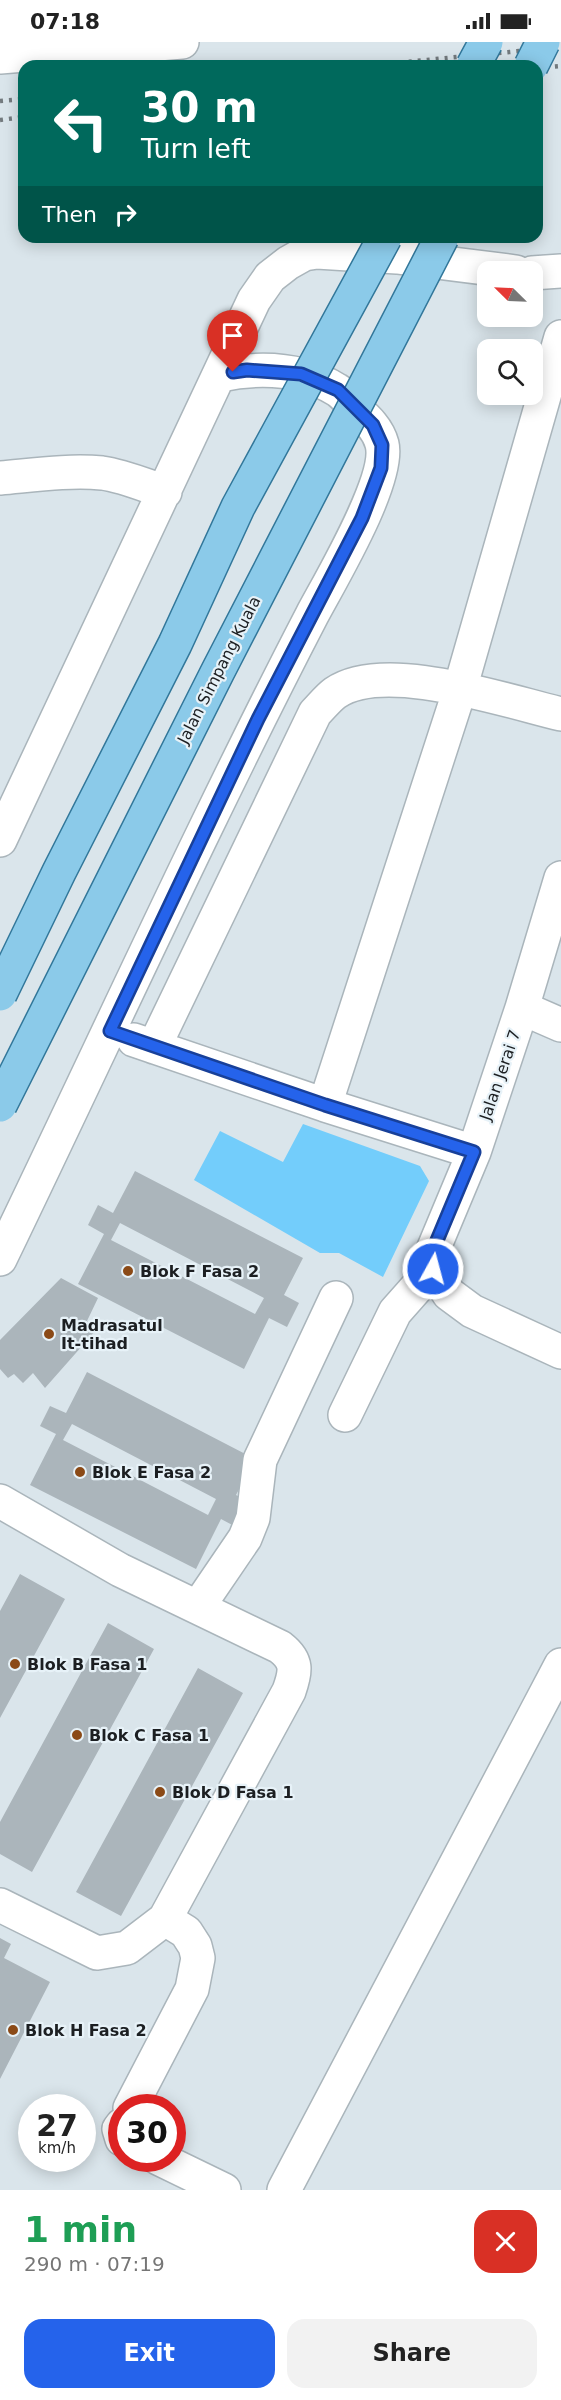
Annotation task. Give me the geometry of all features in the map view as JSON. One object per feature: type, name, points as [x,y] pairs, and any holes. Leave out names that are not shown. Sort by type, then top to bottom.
[{"type":"main road","points":[[476,60],[486,42]]},
{"type":"main road","points":[[534,60],[543,42]]},
{"type":"main road","points":[[0,994],[175,644],[238,507],[382,243]]},
{"type":"main road","name":"Jalan Simpang Kuala","points":[[0,1105],[212,682],[439,243]]},
{"type":"street","points":[[0,57],[182,42]]},
{"type":"street","points":[[4,825],[255,300],[270,277],[304,254],[317,252],[397,257],[477,267]]},
{"type":"street","points":[[543,272],[561,271]]},
{"type":"street","points":[[325,1105],[460,689],[549,427],[561,338]]},
{"type":"street","points":[[0,1259],[258,719],[362,518],[381,468],[382,445],[373,425],[338,390],[301,374],[247,370],[219,375]]},
{"type":"street","points":[[0,478],[64,473],[104,473],[165,492]]},
{"type":"street","points":[[154,1047],[315,713],[335,693],[358,683],[385,680],[433,684],[561,714]]},
{"type":"street","name":"Jalan Jerai 7","points":[[433,1269],[433,1250],[474,1152],[522,1008],[561,878]]},
{"type":"street","points":[[522,1008],[561,1025]]},
{"type":"street","points":[[110,1031],[325,1105],[474,1152]]},
{"type":"street","points":[[345,1415],[395,1312],[433,1269],[449,1294],[472,1311],[561,1352]]},
{"type":"street","points":[[198,1607],[244,1538],[253,1518],[260,1460],[336,1298]]},
{"type":"street","points":[[0,1501],[120,1570],[280,1647],[291,1655],[295,1667],[289,1691],[165,1919],[127,1948],[97,1953],[0,1905]]},
{"type":"street","points":[[284,2190],[561,1665]]},
{"type":"street","points":[[137,2094],[192,1989],[198,1958],[195,1946],[186,1932],[165,1919]]},
{"type":"street","points":[[186,2172],[224,2190]]},
{"type":"shaded area","points":[[303,1124],[420,1166],[429,1181],[383,1277],[339,1253],[320,1253],[194,1180],[220,1131],[283,1162]]},
{"type":"building","name":"Blok F Fasa 2","points":[[135,1171],[303,1258],[284,1295],[299,1303],[287,1327],[269,1318],[244,1369],[78,1284],[104,1234],[88,1225],[98,1205],[113,1213]],"holes":[[[120,1223],[264,1298],[255,1314],[111,1240]]]},
{"type":"building","name":"Madrasatul It-tihad","points":[[61,1278],[98,1298],[87,1321],[98,1328],[45,1388],[33,1373],[23,1383],[14,1374],[8,1378],[0,1369],[0,1340]]},
{"type":"building","name":"Blok E Fasa 2","points":[[87,1372],[255,1459],[236,1495],[251,1503],[238,1528],[221,1519],[196,1569],[30,1485],[56,1434],[40,1426],[50,1406],[66,1413]],"holes":[[[72,1424],[216,1499],[208,1515],[63,1440]]]},
{"type":"building","name":"Blok B Fasa 1","points":[[20,1574],[65,1599],[0,1718],[0,1611]]},
{"type":"building","name":"Blok C Fasa 1","points":[[108,1623],[154,1649],[32,1872],[0,1854],[0,1822]]},
{"type":"building","name":"Blok D Fasa 1","points":[[198,1668],[243,1693],[121,1916],[76,1892]]},
{"type":"building","name":"Blok H Fasa 2","points":[[0,1938],[11,1944],[4,1958],[50,1982],[0,2079]]},
{"type":"railway","points":[[426,60],[561,47]]},
{"type":"railway","points":[[543,68],[561,66]]},
{"type":"railway","points":[[0,101],[18,100]]},
{"type":"railway","points":[[0,120],[18,118]]},
{"type":"place","name":"Blok F Fasa 2","points":[[128,1271]]},
{"type":"place","name":"Madrasatul It-tihad","points":[[49,1334]]},
{"type":"place","name":"Blok E Fasa 2","points":[[80,1472]]},
{"type":"place","name":"Blok B Fasa 1","points":[[15,1664]]},
{"type":"place","name":"Blok C Fasa 1","points":[[77,1735]]},
{"type":"place","name":"Blok D Fasa 1","points":[[160,1792]]},
{"type":"place","name":"Blok H Fasa 2","points":[[13,2030]]},
{"type":"route","points":[[233,372],[247,370],[301,374],[338,390],[373,425],[382,445],[381,468],[362,518],[258,719],[110,1031],[325,1105],[474,1152],[433,1250],[433,1269]]}]
